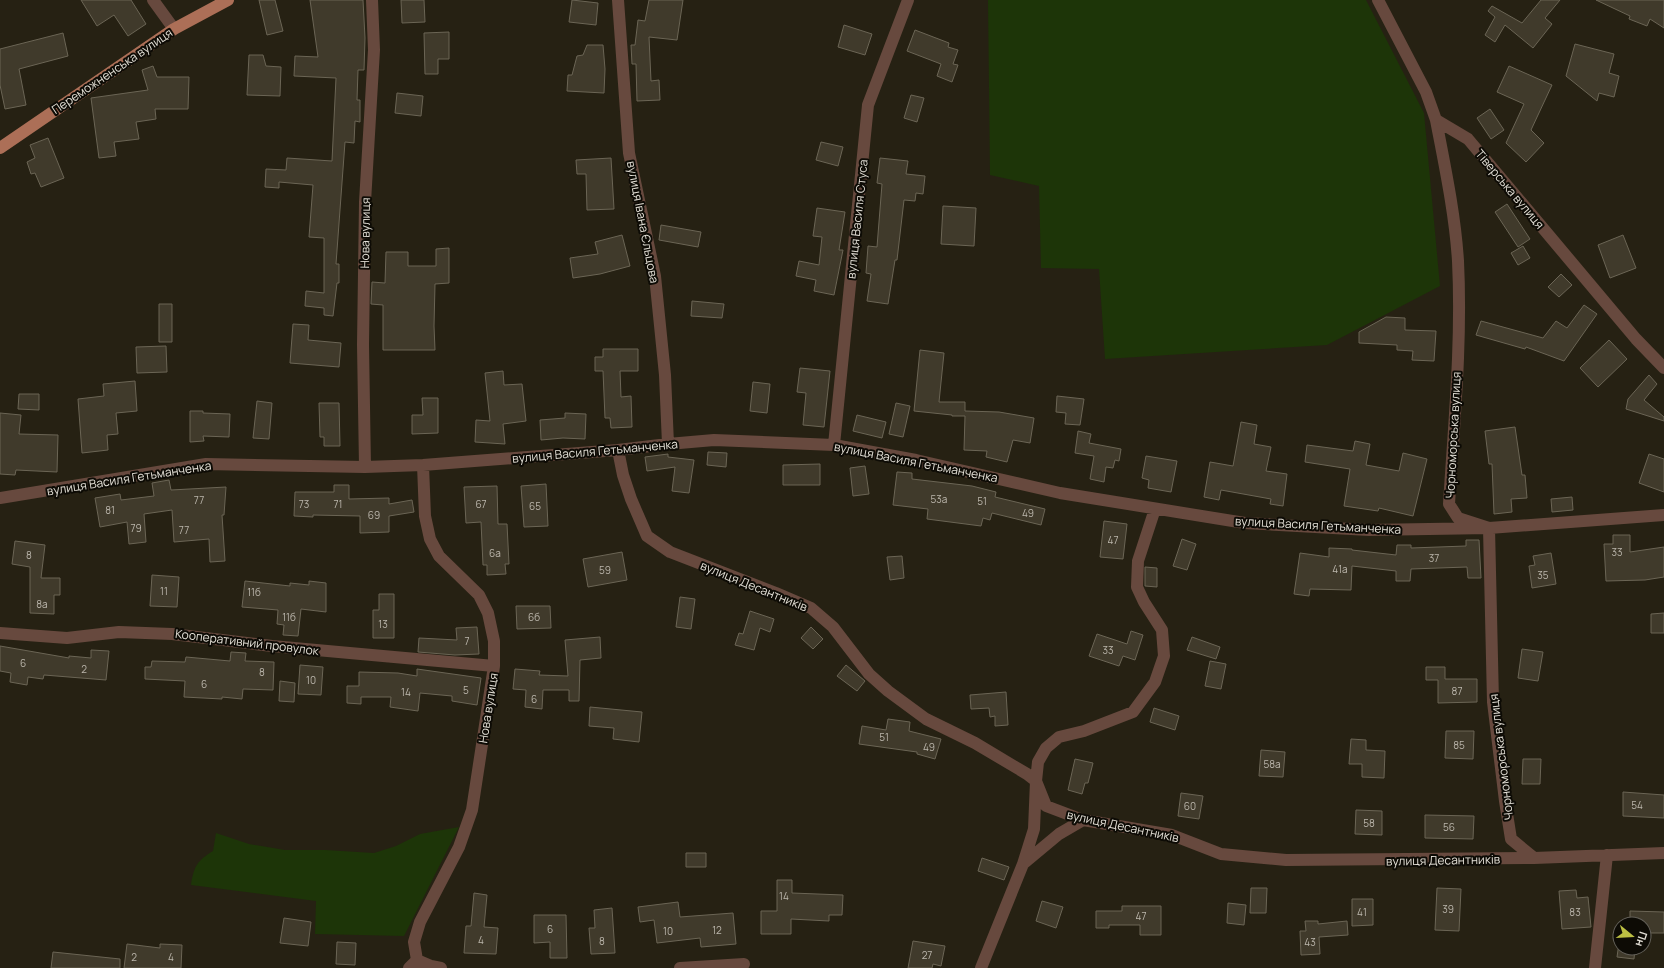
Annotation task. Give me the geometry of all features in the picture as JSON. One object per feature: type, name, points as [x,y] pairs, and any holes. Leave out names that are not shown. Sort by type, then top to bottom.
[{"type":"main road","name":"Переможненська вулиця","points":[[0,148],[174,29],[228,0]]},
{"type":"street","points":[[153,0],[174,29]]},
{"type":"street","name":"Нова вулиця","points":[[365,467],[363,345],[365,202],[374,50],[372,0]]},
{"type":"street","name":"вулиця Івана Єльцова","points":[[618,0],[629,153],[655,276],[665,375],[668,444]]},
{"type":"street","name":"вулиця Василя Стуса","points":[[834,445],[868,105],[908,0]]},
{"type":"street","points":[[1378,0],[1426,92],[1436,120]]},
{"type":"street","name":"Тіверська вулиця","points":[[1436,120],[1468,139],[1636,338],[1664,368]]},
{"type":"street","name":"Чорноморська вулиця","points":[[1436,120],[1449,188],[1458,260],[1459,329],[1449,504],[1458,518],[1489,528],[1493,702],[1505,801],[1511,839],[1534,858]]},
{"type":"street","name":"вулиця Василя Гетьманченка","points":[[0,498],[206,464],[365,467],[423,465],[618,450],[714,440],[834,445],[916,460],[1060,493],[1252,524],[1369,530],[1489,528],[1664,515]]},
{"type":"street","name":"вулиця Десантників","points":[[618,450],[623,475],[629,493],[647,536],[670,552],[776,593],[810,608],[833,627],[869,674],[888,691],[926,719],[1002,758],[1036,781],[1046,806],[1083,820],[1172,835],[1221,854],[1286,860],[1534,858],[1664,853]]},
{"type":"street","name":"Нова вулиця","points":[[413,964],[414,942],[420,922],[458,848],[472,810],[494,666],[494,641],[488,613],[478,595],[439,556],[430,539],[424,516],[423,465]]},
{"type":"street","points":[[0,498],[0,503]]},
{"type":"street","points":[[981,968],[1023,864],[1034,829],[1038,762],[1046,748],[1059,737],[1084,731],[1133,712],[1155,682],[1164,656],[1162,630],[1156,618],[1144,602],[1137,587],[1138,562],[1155,509]]},
{"type":"street","name":"Кооперативний провулок","points":[[0,633],[67,638],[119,632],[172,634],[272,646],[494,666]]},
{"type":"street","points":[[1023,864],[1059,834],[1083,820]]},
{"type":"street","points":[[1595,968],[1607,855]]},
{"type":"street","points":[[413,964],[441,968]]},
{"type":"street","points":[[680,968],[744,964]]},
{"type":"green space","points":[[988,0],[1366,0],[1424,113],[1440,286],[1327,345],[1105,359],[1099,269],[1041,268],[1039,186],[990,175]]},
{"type":"green space","points":[[459,827],[404,936],[315,934],[316,901],[191,885],[193,873],[197,865],[203,858],[213,851],[216,833],[249,844],[285,850],[325,850],[374,853],[396,846],[420,834]]},
{"type":"building","points":[[81,0],[131,0],[146,24],[128,36],[114,15],[97,26]]},
{"type":"building","points":[[259,0],[275,0],[283,31],[267,35]]},
{"type":"building","points":[[310,0],[363,0],[365,38],[364,70],[358,70],[357,100],[360,100],[360,122],[355,121],[354,143],[345,142],[336,264],[339,264],[339,283],[337,283],[333,316],[324,315],[324,308],[305,306],[306,291],[324,293],[324,238],[309,237],[313,185],[279,182],[279,188],[265,187],[266,169],[286,170],[287,158],[332,161],[336,78],[294,76],[295,56],[318,57]]},
{"type":"building","points":[[401,0],[424,0],[425,22],[402,23]]},
{"type":"building","points":[[572,0],[598,3],[596,25],[569,22]]},
{"type":"building","points":[[649,0],[683,0],[677,40],[649,37],[651,81],[659,80],[660,100],[637,101],[636,64],[632,64],[631,45],[635,45],[638,20],[645,21]]},
{"type":"building","points":[[1541,0],[1560,0],[1545,18],[1552,24],[1533,48],[1505,25],[1495,42],[1485,35],[1495,17],[1488,11],[1492,6],[1522,23]]},
{"type":"building","points":[[1596,0],[1664,0],[1664,28],[1650,19],[1647,26],[1629,19],[1630,16]]},
{"type":"building","points":[[844,25],[872,34],[865,55],[838,47]]},
{"type":"building","points":[[915,30],[949,43],[948,47],[958,50],[953,64],[958,65],[952,82],[937,76],[941,64],[907,51]]},
{"type":"building","points":[[449,32],[449,59],[438,59],[438,74],[425,74],[424,33]]},
{"type":"building","points":[[63,33],[68,56],[19,69],[26,105],[5,109],[0,85],[0,49]]},
{"type":"building","points":[[1575,44],[1614,54],[1609,73],[1619,76],[1614,97],[1599,93],[1597,101],[1566,76]]},
{"type":"building","points":[[587,45],[603,45],[605,69],[604,93],[567,91],[568,75],[572,75],[577,56],[583,55]]},
{"type":"building","points":[[249,55],[263,55],[266,66],[281,67],[280,96],[247,95]]},
{"type":"building","points":[[153,66],[157,77],[189,77],[188,109],[155,109],[156,119],[136,122],[139,139],[114,142],[116,156],[99,158],[91,98],[148,90],[142,70]]},
{"type":"building","points":[[1509,66],[1552,85],[1531,130],[1544,143],[1526,162],[1506,143],[1524,104],[1497,92]]},
{"type":"building","points":[[397,93],[423,96],[421,116],[395,113]]},
{"type":"building","points":[[911,95],[924,98],[917,122],[904,118]]},
{"type":"building","points":[[1490,109],[1504,130],[1491,139],[1477,118]]},
{"type":"building","points":[[48,138],[64,178],[41,187],[35,173],[31,174],[27,162],[35,158],[30,145]]},
{"type":"building","points":[[821,142],[843,147],[838,166],[816,160]]},
{"type":"building","points":[[611,158],[614,209],[587,210],[586,174],[577,174],[576,160]]},
{"type":"building","points":[[880,158],[908,161],[906,174],[925,176],[923,194],[916,193],[915,201],[904,200],[897,260],[895,260],[888,304],[867,301],[871,274],[866,273],[868,246],[877,247],[882,184],[877,183]]},
{"type":"building","points":[[1507,204],[1530,239],[1518,247],[1495,212]]},
{"type":"building","points":[[943,206],[976,208],[974,246],[941,244]]},
{"type":"building","points":[[817,208],[845,212],[839,250],[843,250],[834,295],[814,291],[816,280],[796,276],[799,261],[819,265],[822,237],[813,236]]},
{"type":"building","points":[[661,225],[701,232],[698,247],[659,240]]},
{"type":"building","points":[[622,235],[630,266],[600,274],[573,278],[570,258],[598,254],[595,242]]},
{"type":"building","points":[[1623,235],[1636,268],[1610,278],[1598,245]]},
{"type":"building","points":[[1523,246],[1530,258],[1518,265],[1511,253]]},
{"type":"building","points":[[449,248],[449,283],[435,284],[435,350],[383,350],[383,305],[371,304],[372,282],[385,283],[386,252],[408,252],[408,266],[436,266],[436,249]]},
{"type":"building","points":[[1561,274],[1572,285],[1559,297],[1548,287]]},
{"type":"building","points":[[692,301],[724,304],[722,318],[691,316]]},
{"type":"building","points":[[159,304],[172,304],[172,342],[159,342]]},
{"type":"building","points":[[1584,305],[1597,314],[1564,361],[1526,347],[1525,349],[1476,335],[1481,321],[1543,338],[1556,321],[1567,328]]},
{"type":"building","points":[[1386,317],[1405,318],[1405,330],[1436,331],[1434,361],[1412,360],[1413,351],[1397,350],[1397,345],[1359,343],[1359,332]]},
{"type":"building","points":[[293,324],[309,325],[308,340],[341,343],[339,367],[290,363]]},
{"type":"building","points":[[1609,340],[1627,359],[1598,387],[1580,368]]},
{"type":"building","points":[[166,346],[167,372],[137,373],[136,347]]},
{"type":"building","points":[[603,349],[638,349],[638,371],[620,371],[621,397],[631,396],[632,427],[611,428],[610,418],[605,418],[603,371],[595,371],[595,357],[603,357]]},
{"type":"building","points":[[920,350],[944,353],[939,402],[965,402],[965,411],[999,412],[1034,418],[1030,443],[1013,440],[1007,462],[986,457],[987,451],[964,450],[965,416],[952,416],[914,411]]},
{"type":"building","points":[[800,368],[830,371],[824,427],[803,425],[806,393],[797,392]]},
{"type":"building","points":[[503,371],[504,385],[522,384],[526,421],[503,424],[505,444],[475,442],[476,420],[490,421],[485,373]]},
{"type":"building","points":[[1649,375],[1657,384],[1644,400],[1664,417],[1664,421],[1626,409],[1628,399]]},
{"type":"building","points":[[135,381],[137,411],[116,413],[118,434],[107,435],[108,450],[82,453],[78,399],[104,396],[103,384]]},
{"type":"building","points":[[753,382],[770,384],[767,413],[750,411]]},
{"type":"building","points":[[19,394],[39,394],[39,410],[18,409]]},
{"type":"building","points":[[1057,396],[1084,399],[1080,425],[1065,424],[1066,413],[1056,412]]},
{"type":"building","points":[[422,398],[438,398],[438,433],[412,434],[412,415],[423,415]]},
{"type":"building","points":[[257,401],[272,403],[269,439],[253,438]]},
{"type":"building","points":[[319,403],[339,403],[340,446],[324,446],[324,437],[320,437]]},
{"type":"building","points":[[896,403],[910,406],[903,437],[889,434]]},
{"type":"building","points":[[190,411],[230,414],[229,437],[203,436],[204,441],[190,442]]},
{"type":"building","points":[[0,413],[21,415],[19,434],[58,435],[57,472],[16,470],[15,475],[0,474]]},
{"type":"building","points":[[565,413],[586,414],[585,439],[563,438],[541,440],[540,420],[565,418]]},
{"type":"building","points":[[857,415],[886,422],[882,438],[853,431]]},
{"type":"building","points":[[1241,422],[1257,425],[1254,444],[1271,447],[1266,471],[1287,474],[1283,506],[1270,504],[1271,499],[1221,490],[1219,500],[1204,497],[1210,462],[1233,466]]},
{"type":"building","points":[[1515,427],[1522,475],[1525,475],[1527,498],[1511,499],[1512,512],[1494,514],[1492,464],[1489,464],[1485,431]]},
{"type":"building","points":[[1078,431],[1091,434],[1089,443],[1121,449],[1119,461],[1115,460],[1113,468],[1106,467],[1104,482],[1090,479],[1094,456],[1075,453]]},
{"type":"building","points":[[1355,441],[1370,444],[1366,465],[1399,471],[1403,453],[1427,459],[1413,516],[1379,508],[1378,511],[1344,506],[1350,469],[1305,462],[1307,445],[1353,451]]},
{"type":"building","points":[[708,452],[727,453],[726,467],[707,465]]},
{"type":"building","points":[[668,454],[668,457],[694,460],[689,493],[672,491],[675,467],[647,471],[645,457]]},
{"type":"building","points":[[1649,454],[1664,459],[1664,492],[1639,483]]},
{"type":"building","points":[[1146,456],[1177,461],[1171,492],[1148,488],[1149,480],[1142,478]]},
{"type":"building","points":[[820,464],[820,485],[783,485],[783,465]]},
{"type":"building","points":[[865,466],[869,494],[853,496],[850,468]]},
{"type":"building","points":[[897,472],[912,473],[912,479],[972,486],[996,492],[995,497],[1045,509],[1041,525],[992,513],[990,520],[983,518],[981,526],[927,519],[928,509],[893,505]]},
{"type":"building","points":[[169,480],[171,490],[226,487],[224,515],[222,515],[225,561],[210,562],[209,539],[174,542],[172,510],[144,514],[146,542],[129,544],[127,522],[100,527],[95,498],[120,494],[121,500],[154,496],[152,483]]},
{"type":"building","points":[[546,484],[548,526],[524,527],[521,486]]},
{"type":"building","points":[[334,485],[349,485],[349,499],[389,498],[389,504],[412,500],[414,512],[389,516],[389,532],[360,533],[360,516],[294,516],[295,492],[334,492]]},
{"type":"building","points":[[497,486],[498,524],[507,524],[509,564],[505,564],[506,574],[487,575],[487,565],[483,565],[481,522],[466,523],[464,487]]},
{"type":"building","points":[[1572,497],[1573,510],[1552,512],[1551,499]]},
{"type":"building","points":[[1104,521],[1127,524],[1123,559],[1100,557]]},
{"type":"building","points":[[1613,535],[1630,535],[1630,552],[1664,547],[1664,577],[1645,580],[1606,581],[1604,544],[1613,544]]},
{"type":"building","points":[[1182,539],[1196,544],[1187,570],[1173,566]]},
{"type":"building","points":[[1466,540],[1479,540],[1481,578],[1468,578],[1467,567],[1411,569],[1410,581],[1396,581],[1396,571],[1352,566],[1351,590],[1310,589],[1309,596],[1294,594],[1300,553],[1329,557],[1329,548],[1352,549],[1396,555],[1397,545],[1411,545],[1411,548],[1466,546]]},
{"type":"building","points":[[15,541],[45,545],[41,578],[60,578],[60,595],[54,595],[54,614],[30,613],[30,567],[12,564]]},
{"type":"building","points":[[622,552],[627,580],[588,587],[583,559]]},
{"type":"building","points":[[1551,553],[1556,584],[1532,588],[1529,566],[1535,565],[1533,556]]},
{"type":"building","points":[[902,556],[904,578],[890,580],[887,557]]},
{"type":"building","points":[[1145,567],[1157,568],[1157,587],[1145,586]]},
{"type":"building","points":[[152,575],[179,577],[177,607],[150,606]]},
{"type":"building","points":[[245,581],[290,586],[290,583],[309,585],[309,581],[326,583],[326,612],[301,609],[298,636],[283,635],[284,625],[277,624],[278,610],[242,607]]},
{"type":"building","points":[[379,594],[394,594],[394,638],[373,638],[373,610],[379,610]]},
{"type":"building","points":[[680,597],[695,599],[691,629],[676,627]]},
{"type":"building","points":[[516,606],[550,606],[551,628],[517,629]]},
{"type":"building","points":[[750,611],[774,619],[770,632],[760,628],[754,650],[735,645],[739,633],[743,634]]},
{"type":"building","points":[[1664,613],[1664,633],[1651,633],[1651,614]]},
{"type":"building","points":[[477,627],[479,654],[455,655],[418,652],[419,638],[457,640],[456,628]]},
{"type":"building","points":[[811,627],[823,639],[813,649],[801,638]]},
{"type":"building","points":[[1131,631],[1143,635],[1135,660],[1123,656],[1119,666],[1089,656],[1097,634],[1127,644]]},
{"type":"building","points":[[600,637],[601,658],[580,660],[579,701],[569,701],[569,690],[543,690],[542,709],[525,707],[526,690],[513,689],[515,669],[540,671],[539,675],[568,676],[565,640]]},
{"type":"building","points":[[1192,637],[1220,647],[1216,659],[1187,650]]},
{"type":"building","points":[[0,646],[69,658],[69,656],[91,658],[91,650],[109,651],[106,680],[44,675],[43,679],[28,677],[27,685],[10,682],[11,673],[0,671]]},
{"type":"building","points":[[1522,649],[1543,652],[1538,681],[1518,678]]},
{"type":"building","points":[[231,652],[246,653],[245,661],[274,662],[273,690],[243,689],[242,699],[222,697],[222,699],[184,697],[185,681],[145,679],[145,667],[151,667],[152,661],[185,662],[186,657],[230,661]]},
{"type":"building","points":[[1210,661],[1226,664],[1221,689],[1205,686]]},
{"type":"building","points":[[300,665],[323,667],[321,695],[298,694]]},
{"type":"building","points":[[846,665],[865,681],[857,691],[837,676]]},
{"type":"building","points":[[1426,667],[1445,667],[1445,679],[1477,679],[1477,702],[1438,703],[1438,680],[1426,680]]},
{"type":"building","points":[[417,669],[481,678],[477,705],[452,701],[452,696],[420,693],[418,711],[390,707],[391,697],[361,697],[361,704],[347,703],[347,686],[359,686],[359,672],[398,673],[417,676]]},
{"type":"building","points":[[280,681],[295,683],[294,702],[279,701]]},
{"type":"building","points":[[1006,692],[1008,725],[995,726],[995,716],[990,717],[989,708],[971,709],[970,695]]},
{"type":"building","points":[[590,707],[642,712],[639,742],[613,739],[614,728],[589,726]]},
{"type":"building","points":[[1154,708],[1179,716],[1175,730],[1150,722]]},
{"type":"building","points":[[888,719],[910,722],[909,731],[941,739],[935,759],[917,754],[917,752],[859,744],[862,726],[886,730]]},
{"type":"building","points":[[1446,731],[1474,731],[1473,759],[1445,758]]},
{"type":"building","points":[[1351,739],[1366,740],[1366,750],[1385,751],[1384,778],[1362,777],[1362,764],[1349,764]]},
{"type":"building","points":[[1261,750],[1285,752],[1283,777],[1259,776]]},
{"type":"building","points":[[1075,759],[1093,763],[1088,783],[1085,783],[1082,794],[1068,790]]},
{"type":"building","points":[[1523,759],[1541,759],[1540,784],[1522,784]]},
{"type":"building","points":[[1623,792],[1664,795],[1664,818],[1623,816]]},
{"type":"building","points":[[1181,793],[1203,796],[1199,819],[1178,816]]},
{"type":"building","points":[[1356,810],[1382,811],[1382,835],[1355,834]]},
{"type":"building","points":[[1425,815],[1474,816],[1473,839],[1425,838]]},
{"type":"building","points":[[686,853],[706,853],[706,867],[686,867]]},
{"type":"building","points":[[982,858],[1009,867],[1004,880],[978,871]]},
{"type":"building","points":[[777,880],[792,880],[792,893],[843,895],[842,915],[829,915],[829,921],[791,919],[791,934],[761,934],[761,911],[777,911]]},
{"type":"building","points":[[1251,888],[1267,888],[1266,913],[1250,913]]},
{"type":"building","points":[[1437,888],[1461,889],[1459,931],[1435,930]]},
{"type":"building","points":[[1576,890],[1577,898],[1588,897],[1591,927],[1562,929],[1559,891]]},
{"type":"building","points":[[474,893],[487,895],[484,927],[498,928],[496,954],[464,953],[466,926],[471,926]]},
{"type":"building","points":[[1352,899],[1373,899],[1373,925],[1352,926]]},
{"type":"building","points":[[1042,901],[1063,907],[1056,928],[1036,921]]},
{"type":"building","points":[[678,902],[680,917],[733,913],[736,944],[701,947],[700,938],[657,943],[654,920],[640,922],[638,907]]},
{"type":"building","points":[[1228,903],[1246,905],[1244,925],[1227,923]]},
{"type":"building","points":[[1122,906],[1161,906],[1161,935],[1140,935],[1140,925],[1109,925],[1109,928],[1096,928],[1096,911],[1122,911]]},
{"type":"building","points":[[612,908],[615,953],[591,954],[589,928],[595,928],[594,910]]},
{"type":"building","points":[[1630,911],[1664,912],[1664,933],[1652,933],[1652,916],[1630,916]]},
{"type":"building","points":[[534,915],[566,915],[567,958],[550,958],[550,942],[534,943]]},
{"type":"building","points":[[284,918],[311,922],[308,946],[280,943]]},
{"type":"building","points":[[1305,921],[1318,921],[1318,924],[1347,921],[1348,935],[1319,937],[1320,954],[1301,955],[1300,931],[1306,931]]},
{"type":"building","points":[[913,941],[945,946],[941,966],[933,964],[932,968],[908,968]]},
{"type":"building","points":[[337,942],[356,943],[355,965],[336,964]]},
{"type":"building","points":[[127,944],[160,948],[160,944],[182,945],[181,968],[124,968]]},
{"type":"building","points":[[53,952],[120,959],[120,968],[51,968]]},
{"type":"building","points":[[1617,956],[1634,956],[1634,959]]}]
